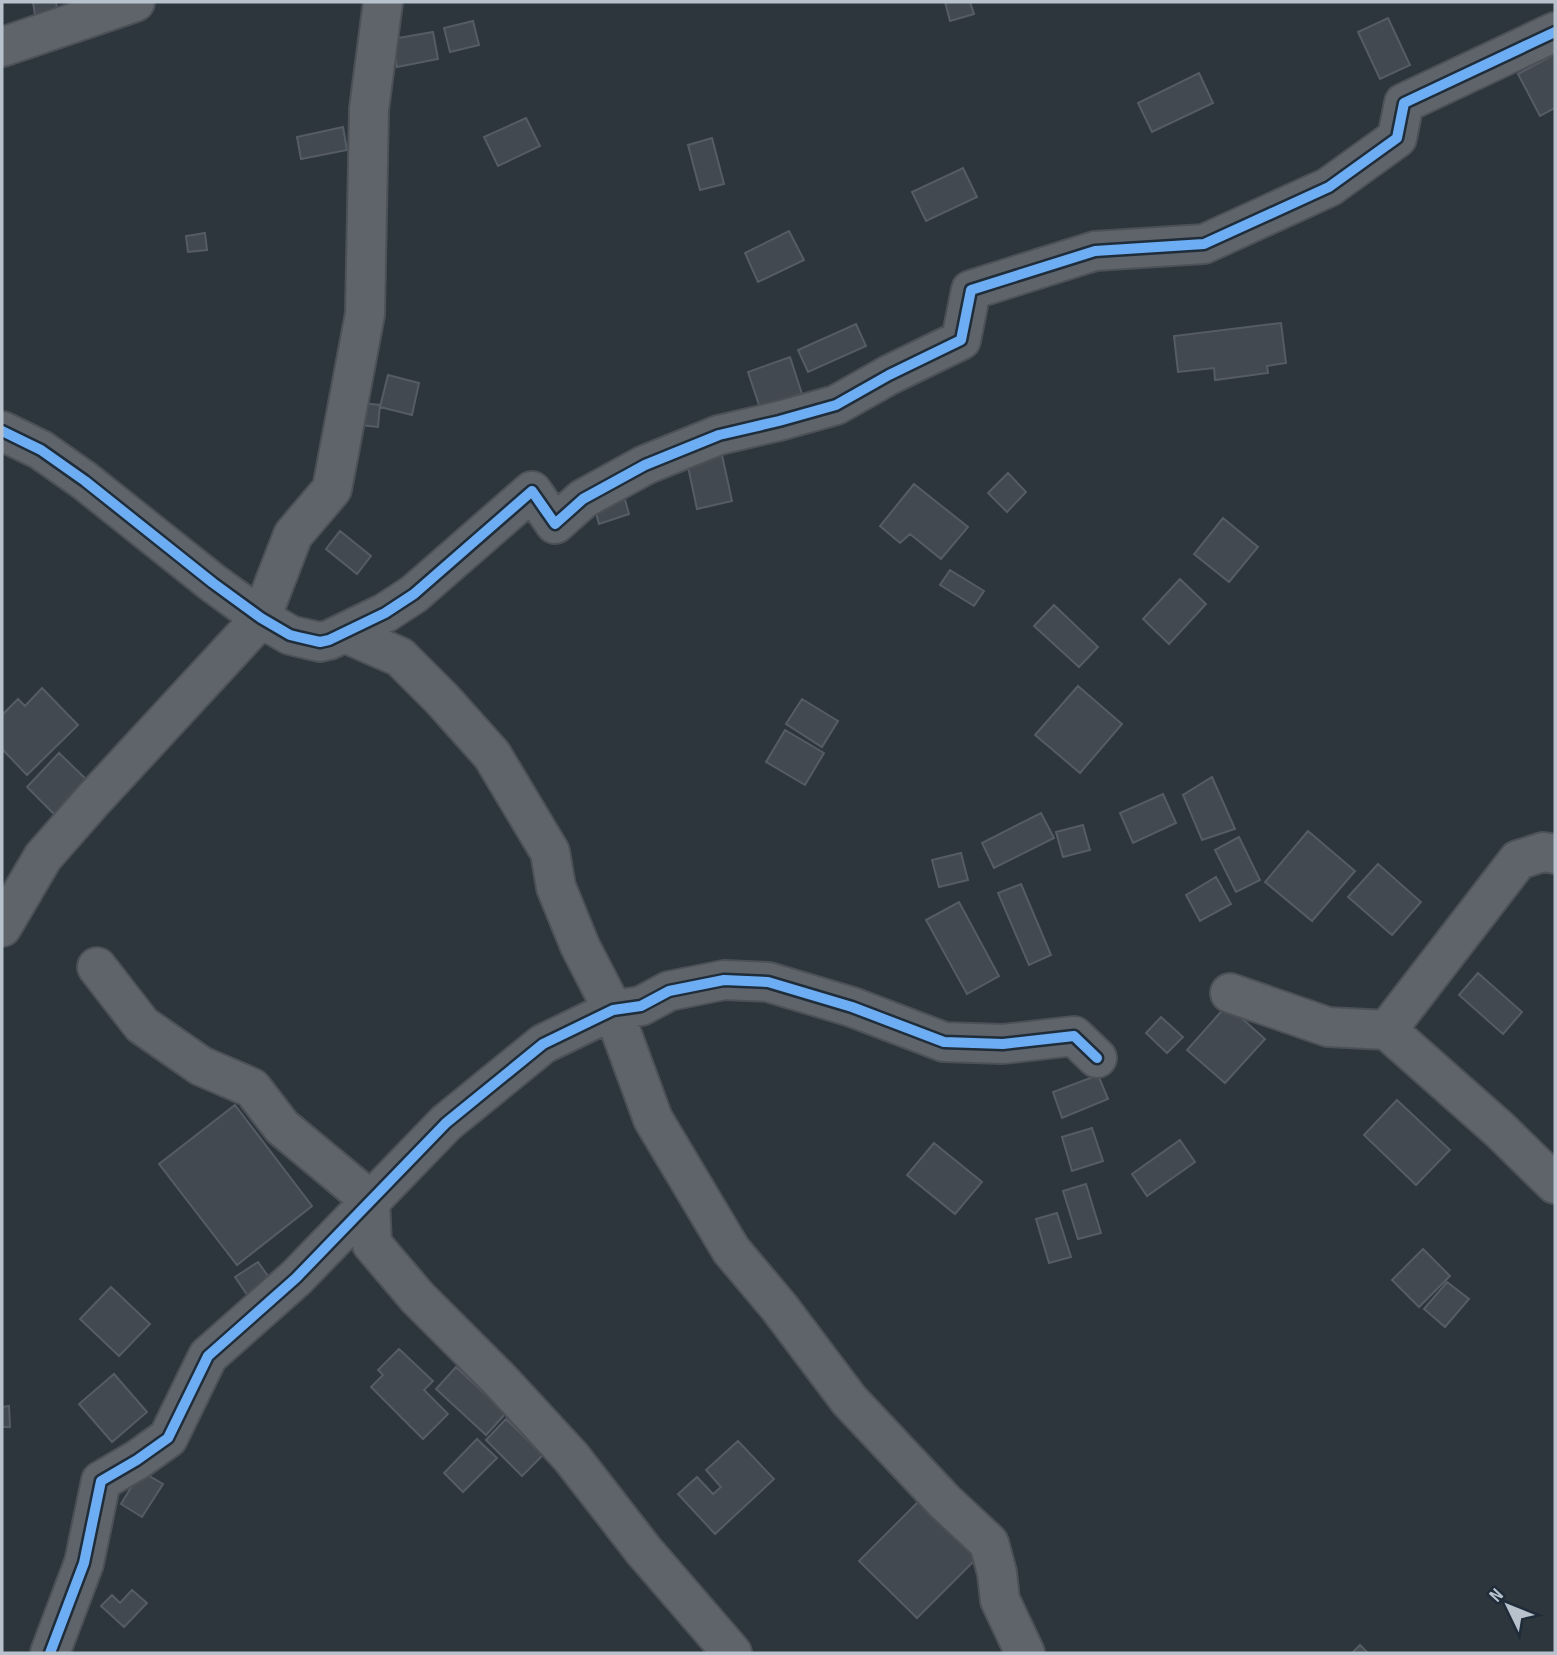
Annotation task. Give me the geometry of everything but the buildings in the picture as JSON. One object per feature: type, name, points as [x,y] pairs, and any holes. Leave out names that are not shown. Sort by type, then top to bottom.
[{"type":"street","points":[[2,47],[135,2]]},
{"type":"street","points":[[2,927],[43,857],[261,618],[293,535],[332,489],[365,314],[369,109],[383,2]]},
{"type":"street","points":[[2,430],[41,450],[85,481],[212,583],[261,618],[290,635],[320,642],[329,640],[385,613],[414,594],[532,491],[555,524],[583,499],[645,465],[719,435],[836,405],[889,375],[961,340],[971,289],[1094,251],[1204,243],[1217,238],[1329,187],[1397,138],[1404,103],[1555,32]]},
{"type":"street","points":[[345,633],[400,657],[492,755],[550,852],[556,887],[580,946],[613,1010],[653,1119],[731,1250],[779,1307],[849,1400],[944,1501],[989,1543],[998,1573],[1000,1600],[1025,1653]]},
{"type":"street","points":[[1388,1030],[1518,860],[1543,852],[1555,854]]},
{"type":"street","points":[[97,967],[142,1026],[201,1066],[252,1087],[282,1127],[370,1200],[372,1244],[417,1297],[500,1380],[571,1457],[644,1551],[731,1653]]},
{"type":"street","points":[[50,1653],[84,1563],[101,1481],[168,1438],[208,1356],[296,1278],[446,1123],[543,1044],[613,1010],[641,1006],[669,991],[724,980],[768,982],[852,1007],[944,1042],[1003,1044],[1074,1036],[1097,1058]]},
{"type":"street","points":[[1230,993],[1328,1027],[1388,1030],[1500,1130],[1555,1184]]},
{"type":"cycle path","points":[[2,431],[41,450],[85,481],[261,618],[290,635],[320,642],[329,640],[385,613],[414,594],[532,491],[555,524],[583,499],[645,465],[719,435],[836,405],[889,375],[961,340],[971,290],[1095,251],[1204,244],[1329,187],[1397,138],[1404,103],[1555,32]]},
{"type":"cycle path","points":[[50,1653],[84,1563],[101,1481],[168,1438],[208,1356],[296,1278],[446,1123],[543,1044],[613,1010],[641,1006],[669,991],[724,980],[768,982],[852,1007],[944,1042],[1003,1044],[1074,1036],[1097,1058]]}]
